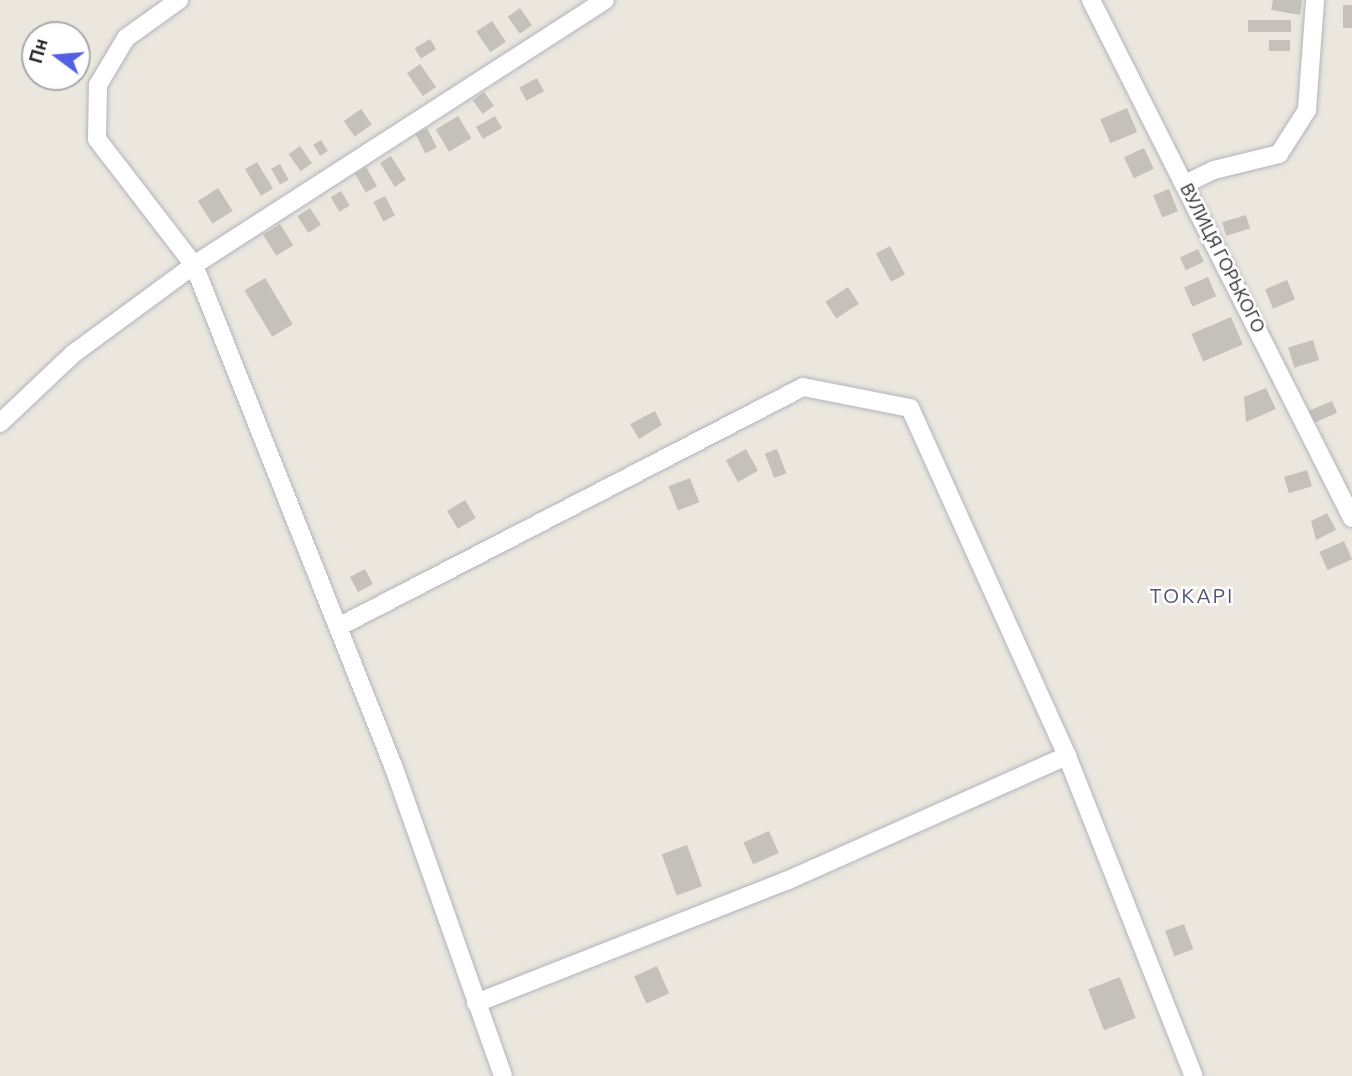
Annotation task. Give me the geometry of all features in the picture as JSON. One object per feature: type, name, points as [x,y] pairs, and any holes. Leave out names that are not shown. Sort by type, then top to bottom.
[{"type":"street","points":[[179,0],[126,38],[98,85],[97,139],[194,265],[340,626],[503,1076]]},
{"type":"street","points":[[0,424],[73,354],[194,265],[604,0]]},
{"type":"street","name":"ВУЛИЦЯ ГОРЬКОГО","points":[[1091,0],[1352,518]]},
{"type":"street","points":[[1185,184],[1214,170],[1279,154],[1307,110],[1315,0]]},
{"type":"street","points":[[340,626],[803,387],[910,408],[1068,756],[1194,1076]]},
{"type":"street","points":[[476,1003],[786,881],[1068,756]]},
{"type":"building","points":[[1273,0],[1302,0],[1300,15],[1271,10]]},
{"type":"building","points":[[1343,5],[1352,5],[1352,28],[1343,28]]},
{"type":"building","points":[[520,8],[532,25],[520,34],[508,17]]},
{"type":"building","points":[[1248,20],[1291,20],[1291,32],[1248,32]]},
{"type":"building","points":[[492,21],[506,42],[490,52],[476,32]]},
{"type":"building","points":[[430,39],[436,49],[421,59],[415,48]]},
{"type":"building","points":[[1269,40],[1290,40],[1290,51],[1269,51]]},
{"type":"building","points":[[420,64],[436,87],[423,96],[407,73]]},
{"type":"building","points":[[537,78],[544,91],[526,101],[519,87]]},
{"type":"building","points":[[484,92],[494,106],[483,114],[473,100]]},
{"type":"building","points":[[1127,108],[1137,132],[1110,143],[1100,119]]},
{"type":"building","points":[[361,109],[372,125],[355,137],[344,121]]},
{"type":"building","points":[[458,116],[471,138],[449,152],[436,129]]},
{"type":"building","points":[[495,116],[502,128],[483,139],[476,127]]},
{"type":"building","points":[[427,128],[437,148],[425,154],[415,134]]},
{"type":"building","points":[[321,140],[328,151],[320,156],[313,145]]},
{"type":"building","points":[[300,146],[312,163],[301,171],[289,154]]},
{"type":"building","points":[[1144,148],[1154,169],[1134,178],[1124,157]]},
{"type":"building","points":[[391,156],[406,180],[395,187],[380,163]]},
{"type":"building","points":[[257,162],[273,189],[261,196],[245,169]]},
{"type":"building","points":[[280,164],[289,180],[280,185],[271,169]]},
{"type":"building","points":[[366,167],[377,186],[366,193],[355,174]]},
{"type":"building","points":[[218,188],[233,211],[213,224],[198,201]]},
{"type":"building","points":[[1169,189],[1178,211],[1162,218],[1153,195]]},
{"type":"building","points":[[341,191],[350,206],[339,212],[331,197]]},
{"type":"building","points":[[385,196],[395,216],[383,222],[373,202]]},
{"type":"building","points":[[310,208],[321,225],[308,233],[297,216]]},
{"type":"building","points":[[1246,215],[1250,228],[1226,236],[1222,222]]},
{"type":"building","points":[[280,224],[293,245],[276,256],[263,235]]},
{"type":"building","points":[[890,246],[905,274],[891,282],[876,254]]},
{"type":"building","points":[[1198,249],[1204,262],[1186,270],[1180,257]]},
{"type":"building","points":[[1208,277],[1216,296],[1192,306],[1184,287]]},
{"type":"building","points":[[265,278],[293,324],[272,337],[244,290]]},
{"type":"building","points":[[1287,280],[1295,299],[1273,309],[1265,289]]},
{"type":"building","points":[[848,287],[859,304],[836,318],[825,302]]},
{"type":"building","points":[[1231,317],[1243,345],[1203,361],[1191,334]]},
{"type":"building","points":[[1313,340],[1319,360],[1294,368],[1288,348]]},
{"type":"building","points":[[1266,388],[1276,409],[1246,422],[1244,397]]},
{"type":"building","points":[[1332,401],[1337,413],[1314,423],[1309,411]]},
{"type":"building","points":[[655,411],[662,425],[639,439],[630,424]]},
{"type":"building","points":[[746,449],[758,471],[738,482],[726,460]]},
{"type":"building","points":[[777,449],[786,473],[774,478],[765,454]]},
{"type":"building","points":[[1307,470],[1312,486],[1289,493],[1284,477]]},
{"type":"building","points":[[690,478],[699,502],[678,511],[669,486]]},
{"type":"building","points":[[465,500],[476,518],[458,529],[447,511]]},
{"type":"building","points":[[1327,513],[1336,530],[1316,540],[1311,521]]},
{"type":"building","points":[[1344,541],[1352,559],[1327,570],[1319,552]]},
{"type":"building","points":[[365,569],[373,584],[358,592],[350,577]]},
{"type":"building","points":[[769,831],[779,853],[753,864],[743,842]]},
{"type":"building","points":[[687,845],[702,886],[677,896],[662,854]]},
{"type":"building","points":[[1184,924],[1193,949],[1174,956],[1165,931]]},
{"type":"building","points":[[657,966],[669,993],[646,1004],[634,976]]},
{"type":"building","points":[[1120,977],[1136,1018],[1104,1030],[1088,989]]},
{"type":"district","name":"ТОКАРІ","points":[[1192,595]]}]
